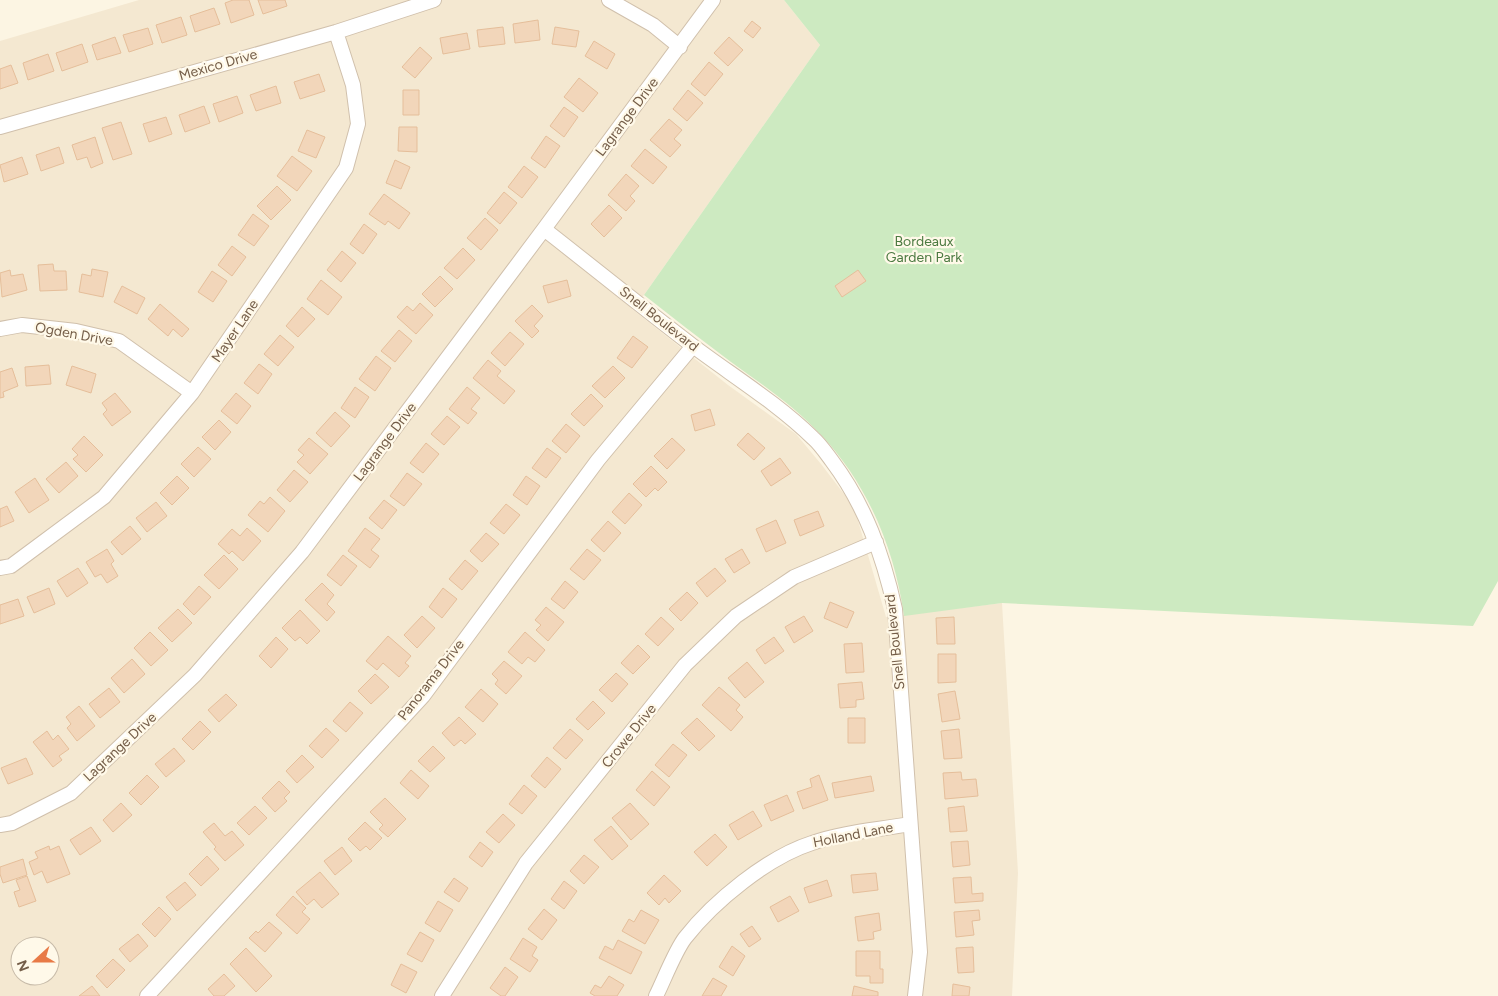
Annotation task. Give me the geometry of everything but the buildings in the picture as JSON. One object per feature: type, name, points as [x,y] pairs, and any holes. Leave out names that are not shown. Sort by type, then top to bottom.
[{"type":"street","name":"Mexico Drive","points":[[0,127],[336,32],[434,0]]},
{"type":"street","points":[[609,0],[652,25],[680,47]]},
{"type":"street","name":"Lagrange Drive","points":[[0,825],[12,823],[71,793],[195,675],[302,552],[680,47],[713,0]]},
{"type":"street","name":"Mayer Lane","points":[[0,568],[11,566],[104,497],[192,393],[346,168],[358,124],[353,85],[336,32]]},
{"type":"street","name":"Snell Boulevard","points":[[544,229],[693,346],[787,415],[814,439],[848,484],[860,506],[876,542],[895,609],[920,952],[915,996]]},
{"type":"street","name":"Ogden Drive","points":[[0,329],[22,325],[76,331],[119,341],[192,393]]},
{"type":"street","name":"Panorama Drive","points":[[147,996],[423,696],[598,460],[693,346]]},
{"type":"street","name":"Crowe Drive","points":[[442,996],[526,863],[685,665],[736,616],[794,577],[876,542]]},
{"type":"street","name":"Holland Lane","points":[[656,996],[684,939],[727,893],[778,858],[811,843],[842,835],[910,824]]},
{"type":"shaded area","points":[[139,0],[784,0],[820,45],[644,295],[632,309],[728,385],[796,434],[821,464],[854,507],[886,617],[1002,603],[1018,873],[1012,996],[0,996],[0,41]]},
{"type":"green space","name":"Bordeaux Garden Park","points":[[784,0],[1498,0],[1498,581],[1473,626],[1002,603],[904,616],[894,567],[877,520],[866,497],[838,455],[812,425],[790,406],[644,295],[820,45]]}]
